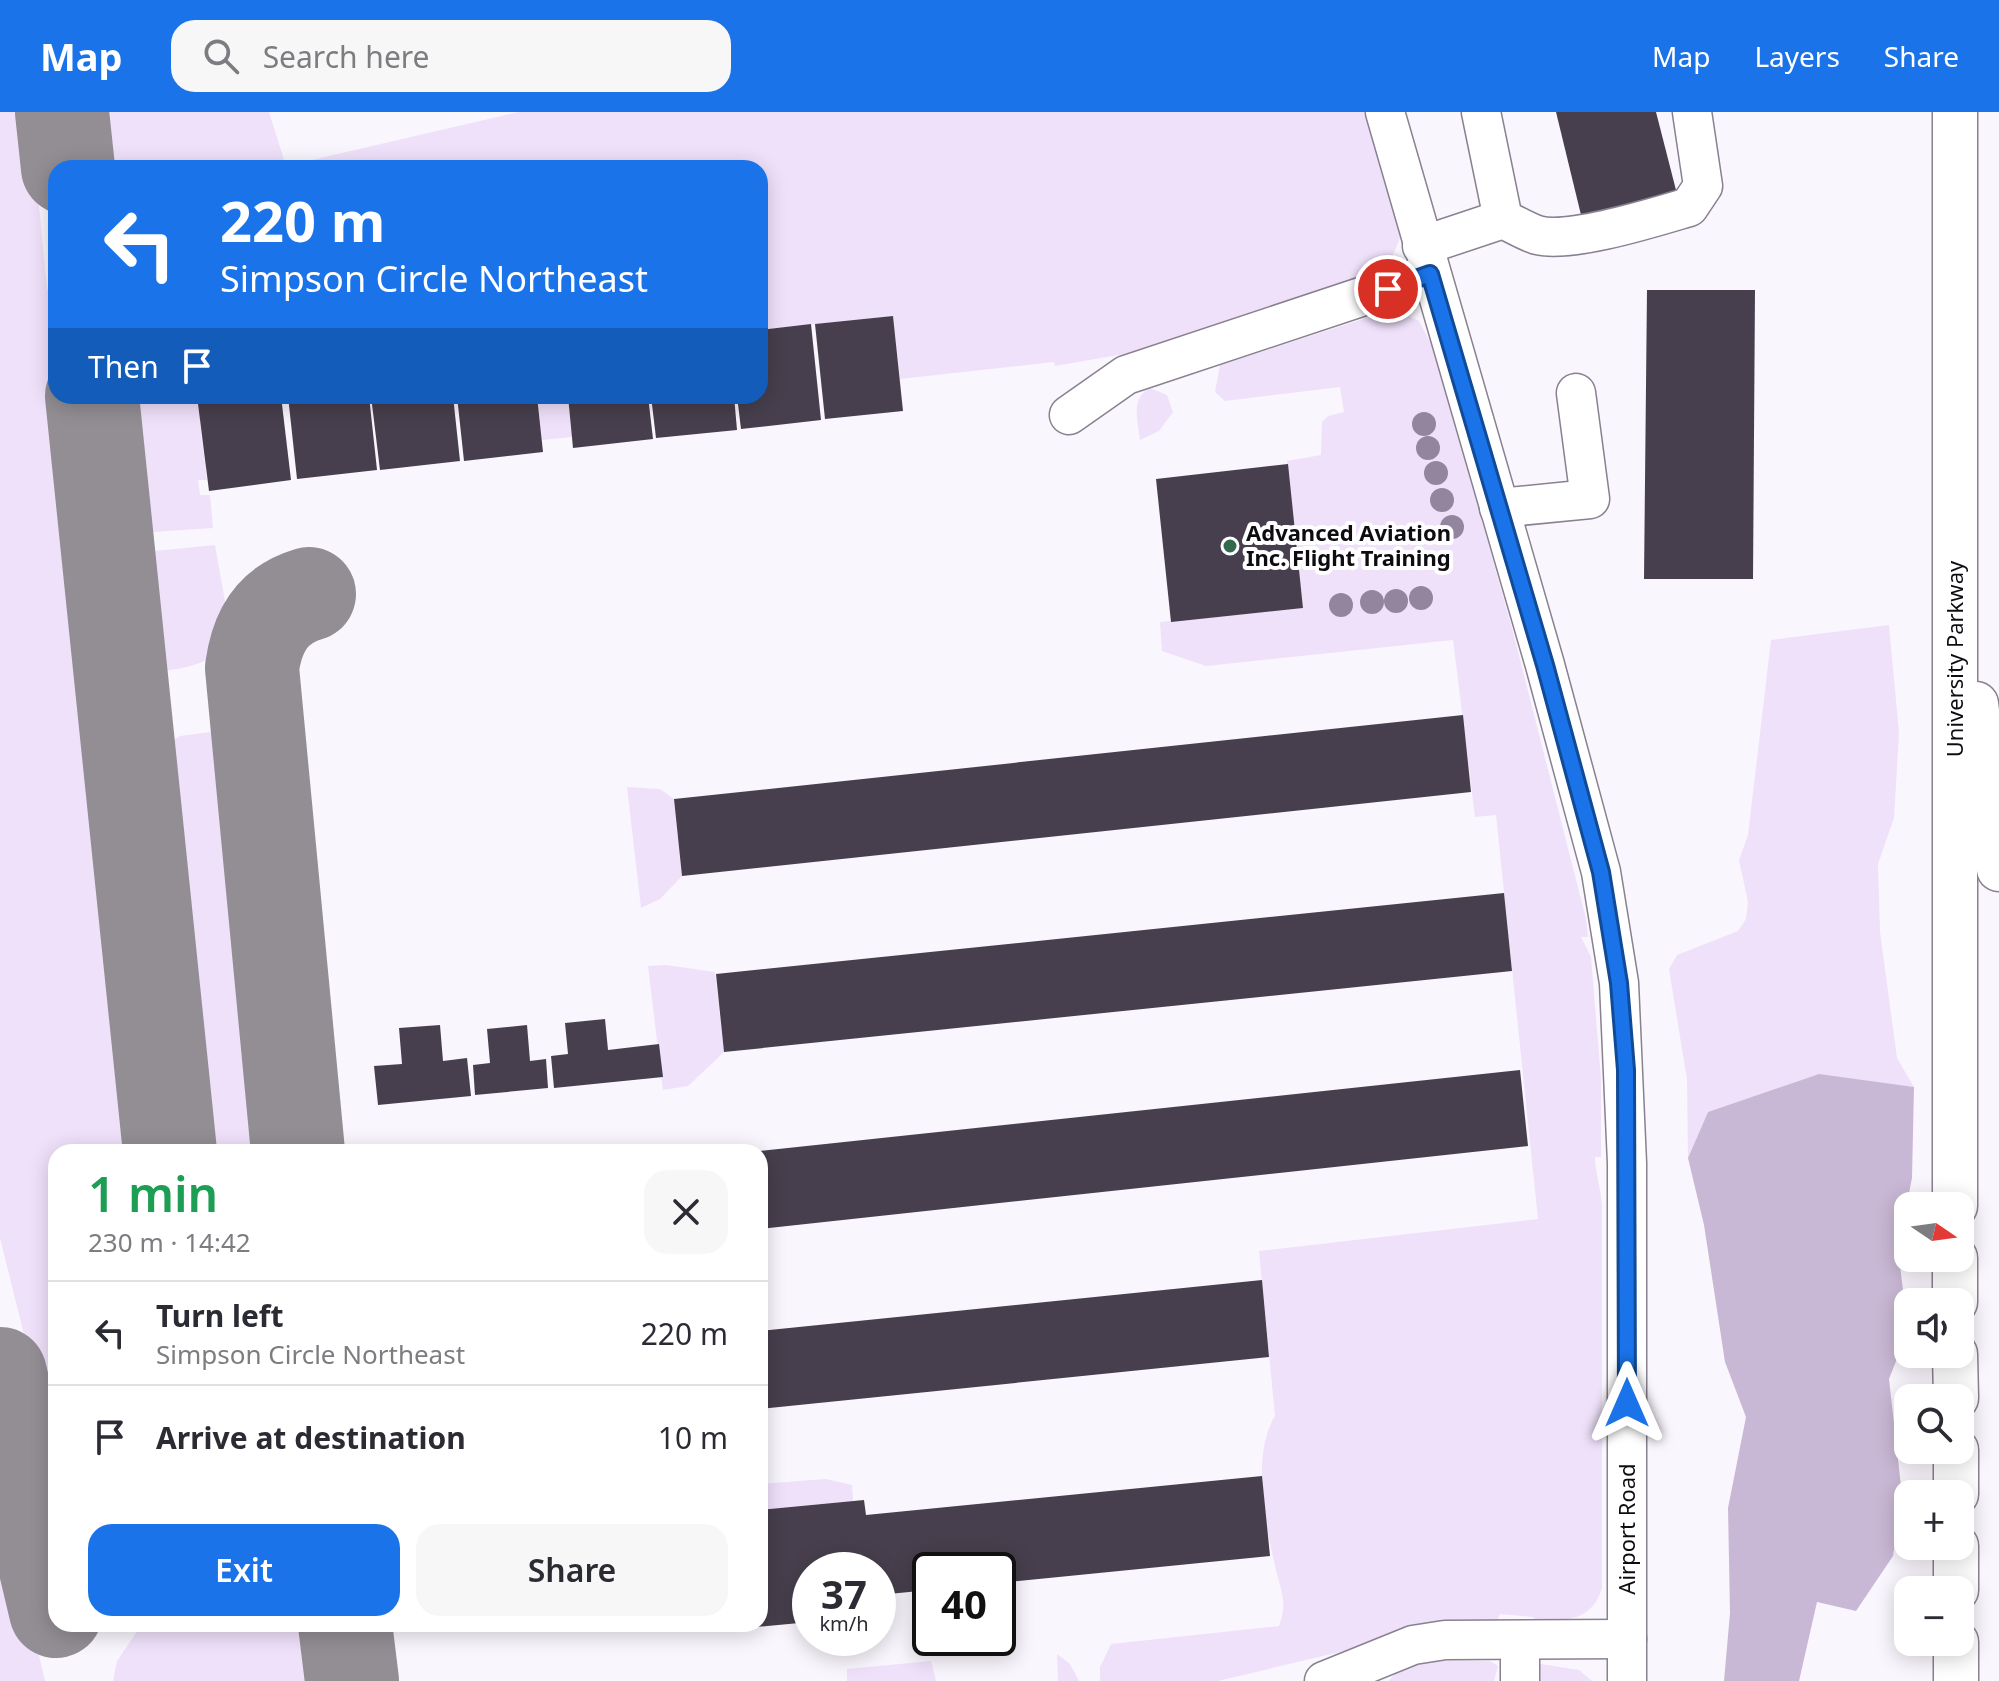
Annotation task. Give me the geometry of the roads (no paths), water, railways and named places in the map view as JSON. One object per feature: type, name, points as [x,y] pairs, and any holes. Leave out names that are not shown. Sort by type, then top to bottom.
[{"type":"highway","name":"University Parkway","points":[[1955,112],[1955,1192]]},
{"type":"highway","points":[[1955,604],[1988,776],[1999,869]]},
{"type":"highway","points":[[1956,1656],[1956,1681]]},
{"type":"street","name":"Airport Road","points":[[1385,112],[1601,872],[1619,983],[1627,1163],[1627,1681]]},
{"type":"street","points":[[1481,112],[1503,219]]},
{"type":"street","points":[[1503,219],[1539,236],[1561,236],[1633,223],[1689,207],[1703,186],[1692,112]]},
{"type":"street","points":[[1069,415],[1126,375],[1426,260],[1503,219]]},
{"type":"street","points":[[1499,508],[1590,499],[1576,393]]},
{"type":"street","points":[[1324,1681],[1372,1671],[1413,1645],[1445,1640],[1520,1642],[1627,1639]]},
{"type":"street","points":[[1520,1642],[1520,1681]]},
{"type":"place","name":"Advanced Aviation Inc. Flight Training","points":[[1230,546]]}]
